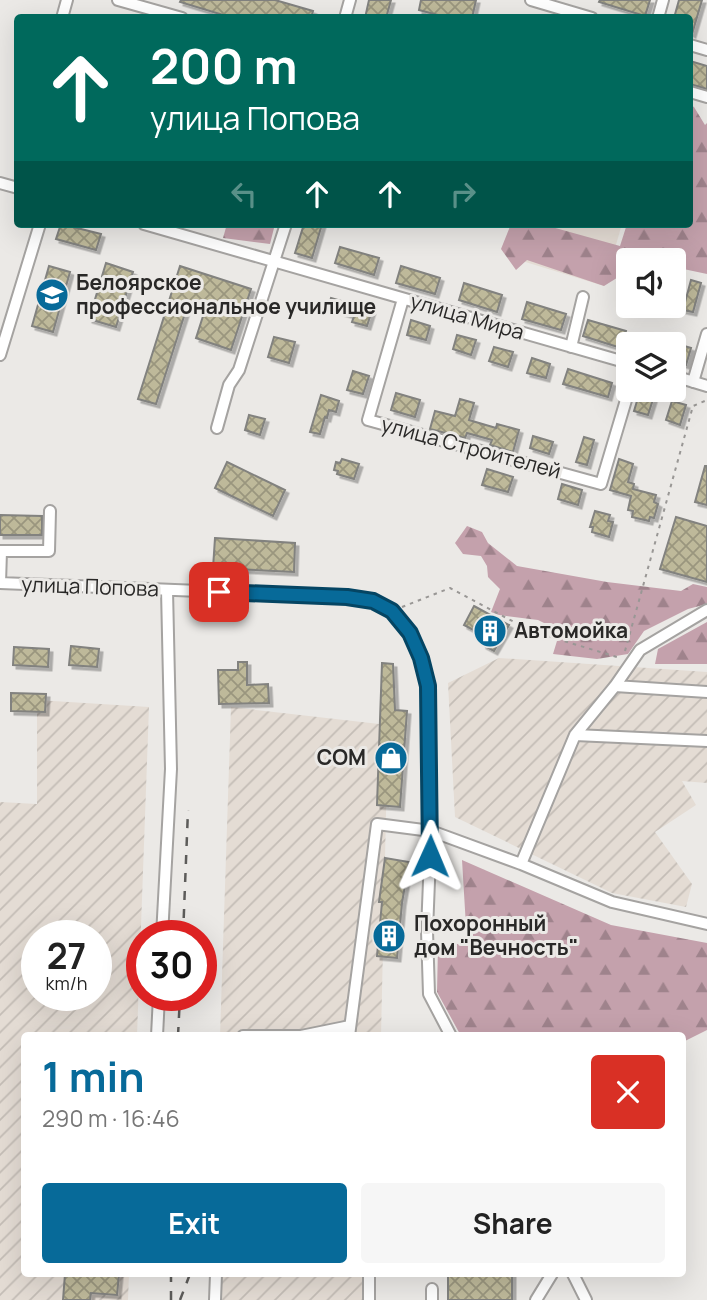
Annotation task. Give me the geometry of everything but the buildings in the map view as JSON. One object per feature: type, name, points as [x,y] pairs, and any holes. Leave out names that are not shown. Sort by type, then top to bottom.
[{"type":"street","points":[[118,0],[158,14]]},
{"type":"street","points":[[531,0],[569,14]]},
{"type":"street","points":[[0,355],[39,228]]},
{"type":"street","name":"улица Мира","points":[[158,228],[616,360]]},
{"type":"street","points":[[217,428],[229,385],[239,370],[285,228]]},
{"type":"street","points":[[571,347],[583,297]]},
{"type":"street","name":"улица Строителей","points":[[403,299],[368,420],[601,484],[625,402]]},
{"type":"street","points":[[694,382],[707,334]]},
{"type":"street","points":[[686,380],[707,386]]},
{"type":"street","points":[[0,583],[1,551],[49,551],[50,512]]},
{"type":"street","name":"улица Попова","points":[[0,583],[347,597],[373,601],[392,611]]},
{"type":"street","points":[[163,920],[171,769],[167,590]]},
{"type":"street","points":[[521,864],[575,735],[640,650],[707,610]]},
{"type":"street","points":[[392,611],[410,633],[421,658],[428,686],[431,831],[427,931],[429,994],[449,1032]]},
{"type":"street","points":[[615,686],[707,692]]},
{"type":"street","points":[[575,735],[707,741]]},
{"type":"street","points":[[350,1031],[377,824],[431,831],[521,864],[612,902],[707,924]]},
{"type":"street","points":[[157,1032],[158,1011]]},
{"type":"street","points":[[215,1300],[216,1277]]},
{"type":"street","points":[[369,1277],[369,1300]]},
{"type":"street","points":[[536,1300],[550,1277]]},
{"type":"street","points":[[574,1277],[586,1300]]},
{"type":"path","points":[[392,611],[450,588],[531,631],[623,659],[693,406],[707,400]]},
{"type":"shaded area","points":[[517,228],[621,228],[604,286],[509,257]]},
{"type":"shaded area","points":[[499,658],[707,672],[707,783],[682,781],[696,805],[655,832],[692,884],[686,907],[612,893],[455,817],[448,683]]},
{"type":"shaded area","points":[[37,700],[149,707],[141,920],[126,920],[126,1011],[138,1011],[137,1032],[21,1032],[21,1277],[129,1277],[128,1300],[0,1300],[0,802],[37,804]]},
{"type":"shaded area","points":[[231,707],[388,725],[381,1032],[220,1032]]},
{"type":"shaded area","points":[[211,1277],[375,1277],[375,1300],[210,1300]]},
{"type":"green space","points":[[693,106],[705,125],[707,123],[707,274],[686,270],[686,248],[616,248],[616,278],[604,286],[527,260],[516,270],[501,249],[509,228],[555,228],[620,246],[626,228],[693,228]]},
{"type":"green space","points":[[226,228],[274,228],[270,244],[223,238]]},
{"type":"green space","points":[[467,526],[482,532],[488,543],[517,566],[607,582],[681,591],[693,584],[707,587],[707,604],[688,609],[644,631],[628,654],[597,659],[553,654],[560,631],[538,620],[491,612],[500,589],[488,577],[487,566],[481,556],[463,554],[455,543]]},
{"type":"green space","points":[[707,622],[707,664],[655,664],[658,649]]},
{"type":"green space","points":[[462,860],[611,925],[707,943],[707,1030],[686,1040],[686,1032],[459,1032],[437,992],[438,946],[467,943]]},
{"type":"railway","points":[[184,920],[188,810]]},
{"type":"railway","points":[[178,1032],[179,1011]]},
{"type":"railway","points":[[171,1277],[171,1300]]},
{"type":"railway","points":[[180,1300],[189,1277]]},
{"type":"place","name":"Белоярское профессиональное училище","points":[[52,295]]},
{"type":"place","name":"Автомойка","points":[[490,631]]},
{"type":"place","name":"СОМ","points":[[391,758]]},
{"type":"place","name":"Похоронный дом \"Вечность\"","points":[[389,936]]},
{"type":"route","points":[[219,592],[347,597],[373,601],[392,611],[410,633],[421,658],[428,686],[430,856]]}]
